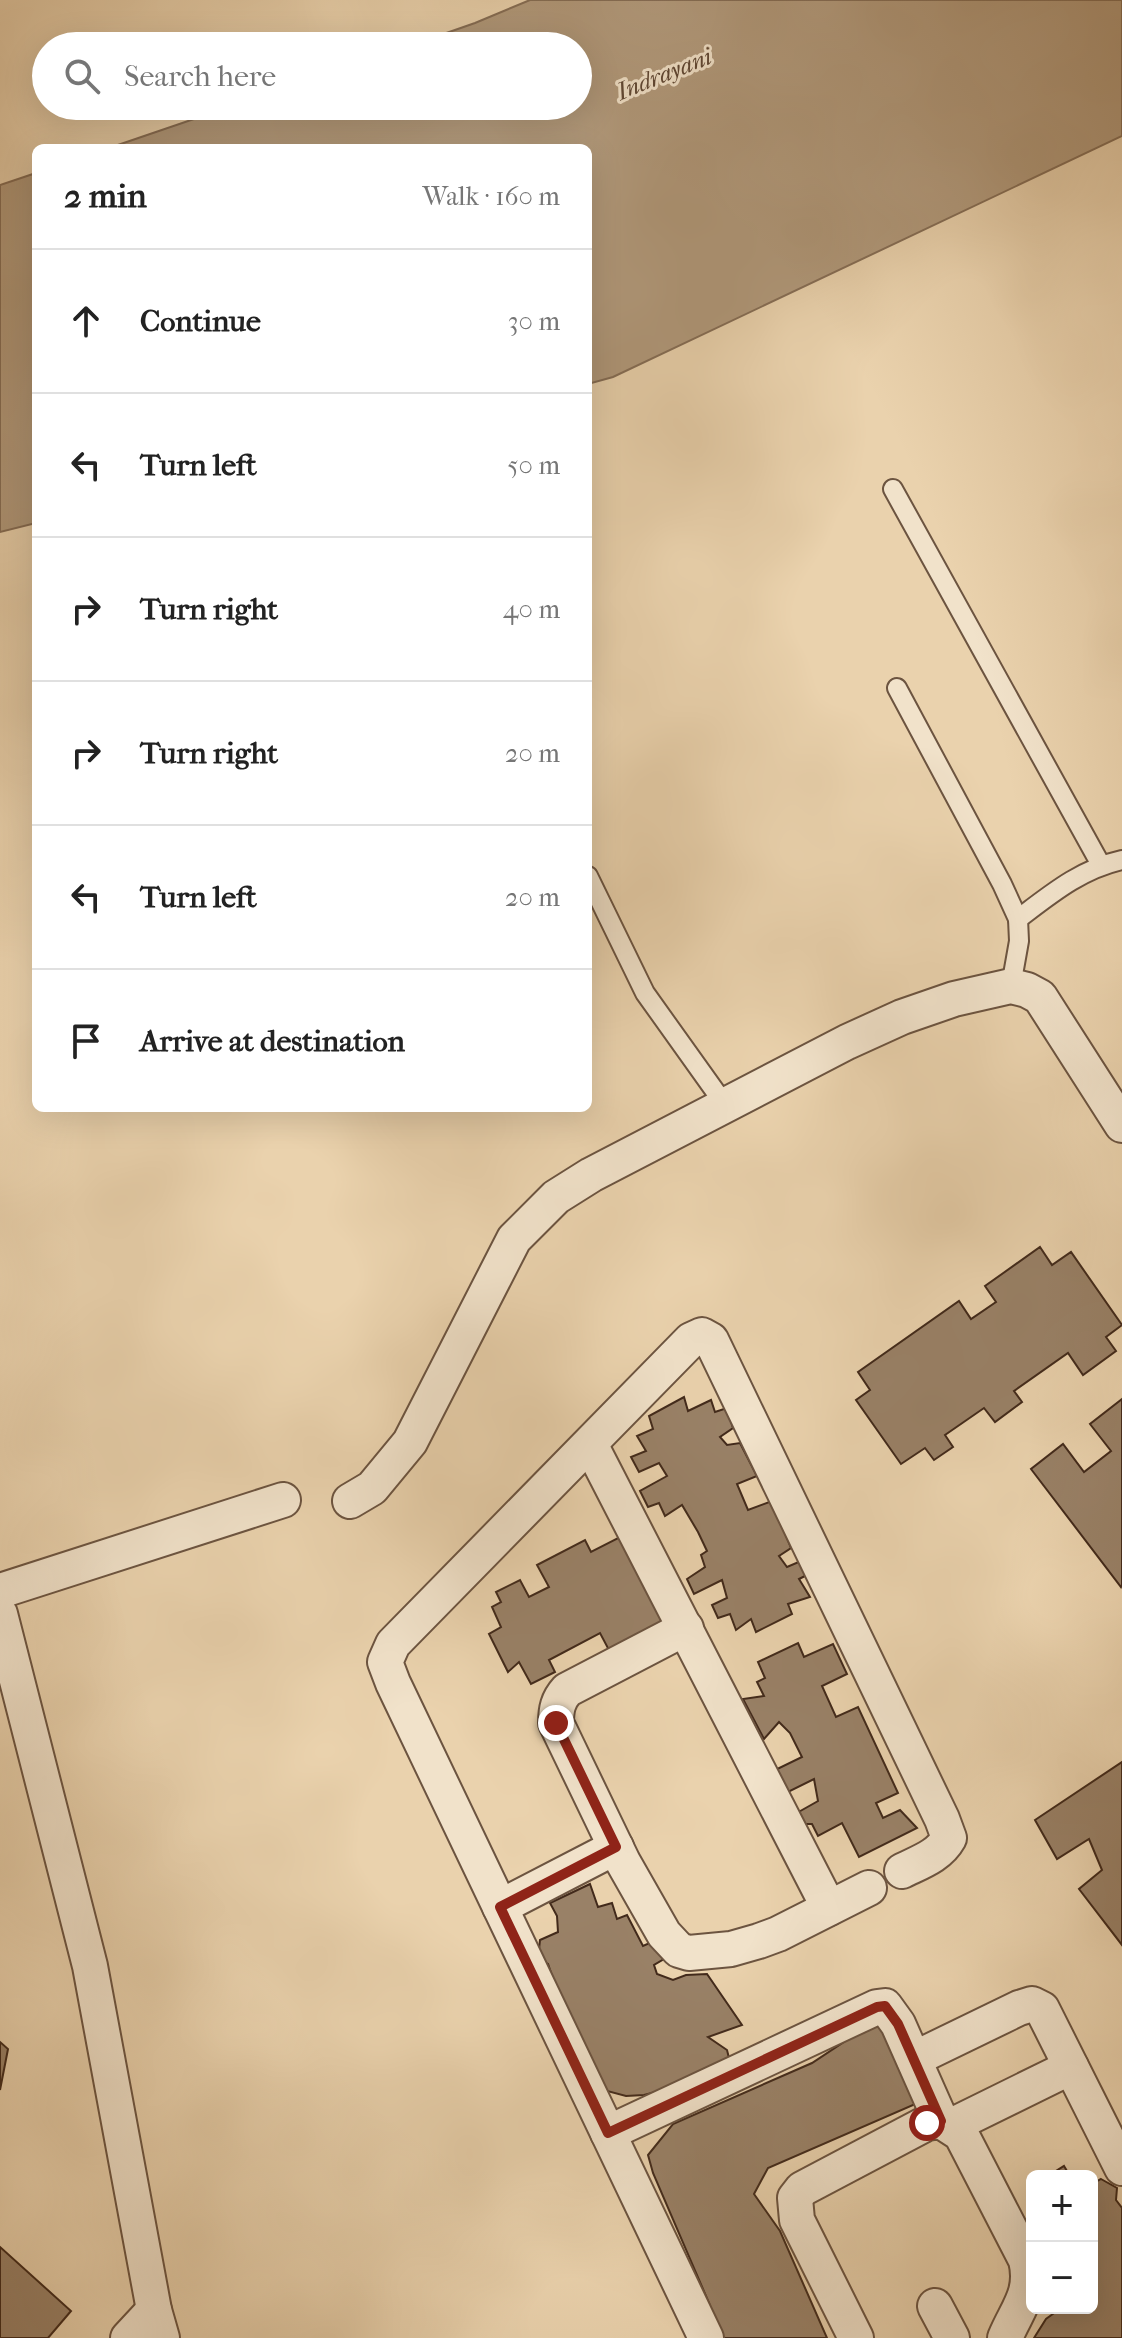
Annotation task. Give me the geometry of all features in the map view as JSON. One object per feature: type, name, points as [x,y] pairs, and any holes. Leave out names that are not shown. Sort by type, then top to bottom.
[{"type":"street","points":[[350,1501],[372,1488],[410,1442],[514,1239],[556,1197],[847,1042],[902,1017],[954,999],[1011,986],[1027,990],[1040,997],[1122,1125]]},
{"type":"street","points":[[706,2338],[385,1662],[393,1644],[691,1340],[702,1335],[711,1340],[942,1819],[949,1838],[943,1847],[902,1871]]},
{"type":"street","points":[[590,1444],[829,1908]]},
{"type":"street","points":[[0,1591],[283,1500]]},
{"type":"street","points":[[0,1614],[90,1966],[158,2324],[128,2338]]},
{"type":"street","points":[[686,1628],[567,1690],[556,1709],[556,1723],[616,1847],[664,1934],[679,1950],[689,1953],[731,1949],[759,1941],[869,1888]]},
{"type":"street","points":[[500,1907],[616,1847]]},
{"type":"street","points":[[914,2059],[1019,2008],[1032,2004],[1042,2009],[1122,2168]]},
{"type":"street","points":[[608,2133],[877,2007],[885,2006],[893,2015],[946,2123],[961,2134],[1026,2260],[1030,2275],[1029,2290],[1005,2338]]},
{"type":"street","points":[[856,2338],[797,2220],[795,2198],[802,2189],[927,2123],[946,2123],[1071,2067]]},
{"type":"street","points":[[935,2306],[952,2338]]},
{"type":"lane","points":[[893,489],[1101,865]]},
{"type":"lane","points":[[897,688],[1018,919],[1019,941],[1011,986]]},
{"type":"lane","points":[[1018,919],[1067,882],[1101,865],[1122,860]]},
{"type":"lane","points":[[592,884],[645,993],[725,1105]]},
{"type":"water","name":"Indrayani","points":[[530,0],[1122,0],[1122,136],[613,377],[592,383],[592,144],[121,144],[191,120],[592,120],[592,32],[449,32]]},
{"type":"water","points":[[32,174],[32,524],[0,532],[0,185]]},
{"type":"building","points":[[1040,1247],[1052,1265],[1071,1252],[1122,1325],[1106,1337],[1116,1351],[1083,1375],[1068,1353],[1014,1391],[1022,1402],[995,1422],[984,1408],[945,1435],[953,1447],[934,1460],[925,1448],[901,1464],[856,1400],[870,1390],[858,1372],[959,1301],[971,1319],[996,1302],[985,1286]]},
{"type":"building","points":[[684,1397],[688,1411],[711,1400],[715,1412],[727,1408],[733,1428],[720,1437],[727,1445],[740,1443],[757,1476],[737,1484],[748,1510],[772,1501],[791,1548],[779,1556],[787,1567],[801,1561],[809,1574],[799,1579],[810,1597],[788,1604],[792,1614],[756,1632],[751,1619],[736,1630],[730,1614],[718,1618],[712,1605],[727,1598],[722,1580],[694,1594],[687,1579],[705,1567],[701,1555],[707,1551],[698,1532],[682,1505],[665,1516],[659,1503],[648,1507],[640,1491],[667,1476],[659,1463],[639,1472],[631,1457],[646,1451],[637,1436],[653,1429],[649,1416]]},
{"type":"building","points":[[1122,1399],[1121,1587],[1031,1469],[1063,1444],[1084,1472],[1111,1451],[1090,1424]]},
{"type":"building","points":[[622,1536],[666,1622],[610,1652],[600,1633],[549,1660],[555,1672],[531,1684],[519,1662],[508,1672],[489,1634],[501,1627],[492,1607],[501,1602],[496,1592],[520,1580],[529,1597],[549,1587],[537,1565],[585,1540],[591,1552]]},
{"type":"building","points":[[798,1643],[804,1657],[833,1644],[847,1674],[822,1686],[836,1717],[858,1707],[898,1793],[876,1803],[883,1818],[900,1810],[917,1828],[859,1857],[842,1823],[818,1836],[812,1824],[801,1824],[795,1814],[818,1801],[814,1779],[780,1796],[769,1773],[802,1757],[790,1733],[779,1722],[764,1739],[743,1699],[764,1696],[757,1682],[765,1678],[758,1662]]},
{"type":"building","points":[[1122,1762],[1122,1945],[1079,1889],[1102,1870],[1089,1839],[1057,1859],[1035,1820]]},
{"type":"building","points":[[590,1884],[598,1907],[612,1903],[617,1919],[627,1915],[643,1946],[661,1938],[669,1956],[654,1965],[657,1974],[673,1980],[686,1975],[707,1974],[742,2025],[708,2037],[727,2050],[730,2062],[667,2089],[644,2095],[626,2096],[607,2091],[560,1999],[548,1964],[538,1959],[540,1940],[558,1932],[557,1916],[550,1903]]},
{"type":"building","points":[[888,2022],[920,2102],[768,2168],[754,2194],[780,2231],[827,2338],[722,2338],[648,2155],[673,2124],[812,2063],[856,2034]]},
{"type":"building","points":[[0,2042],[8,2049],[0,2090]]},
{"type":"building","points":[[1101,2179],[1117,2188],[1116,2200],[1122,2208],[1122,2338],[1034,2338],[1053,2314],[1098,2314],[1098,2181]]},
{"type":"building","points":[[0,2247],[71,2311],[48,2338],[0,2338]]},
{"type":"route","points":[[556,1723],[616,1847],[500,1907],[608,2133],[877,2007],[885,2006],[898,2024],[941,2121],[927,2123]]}]
